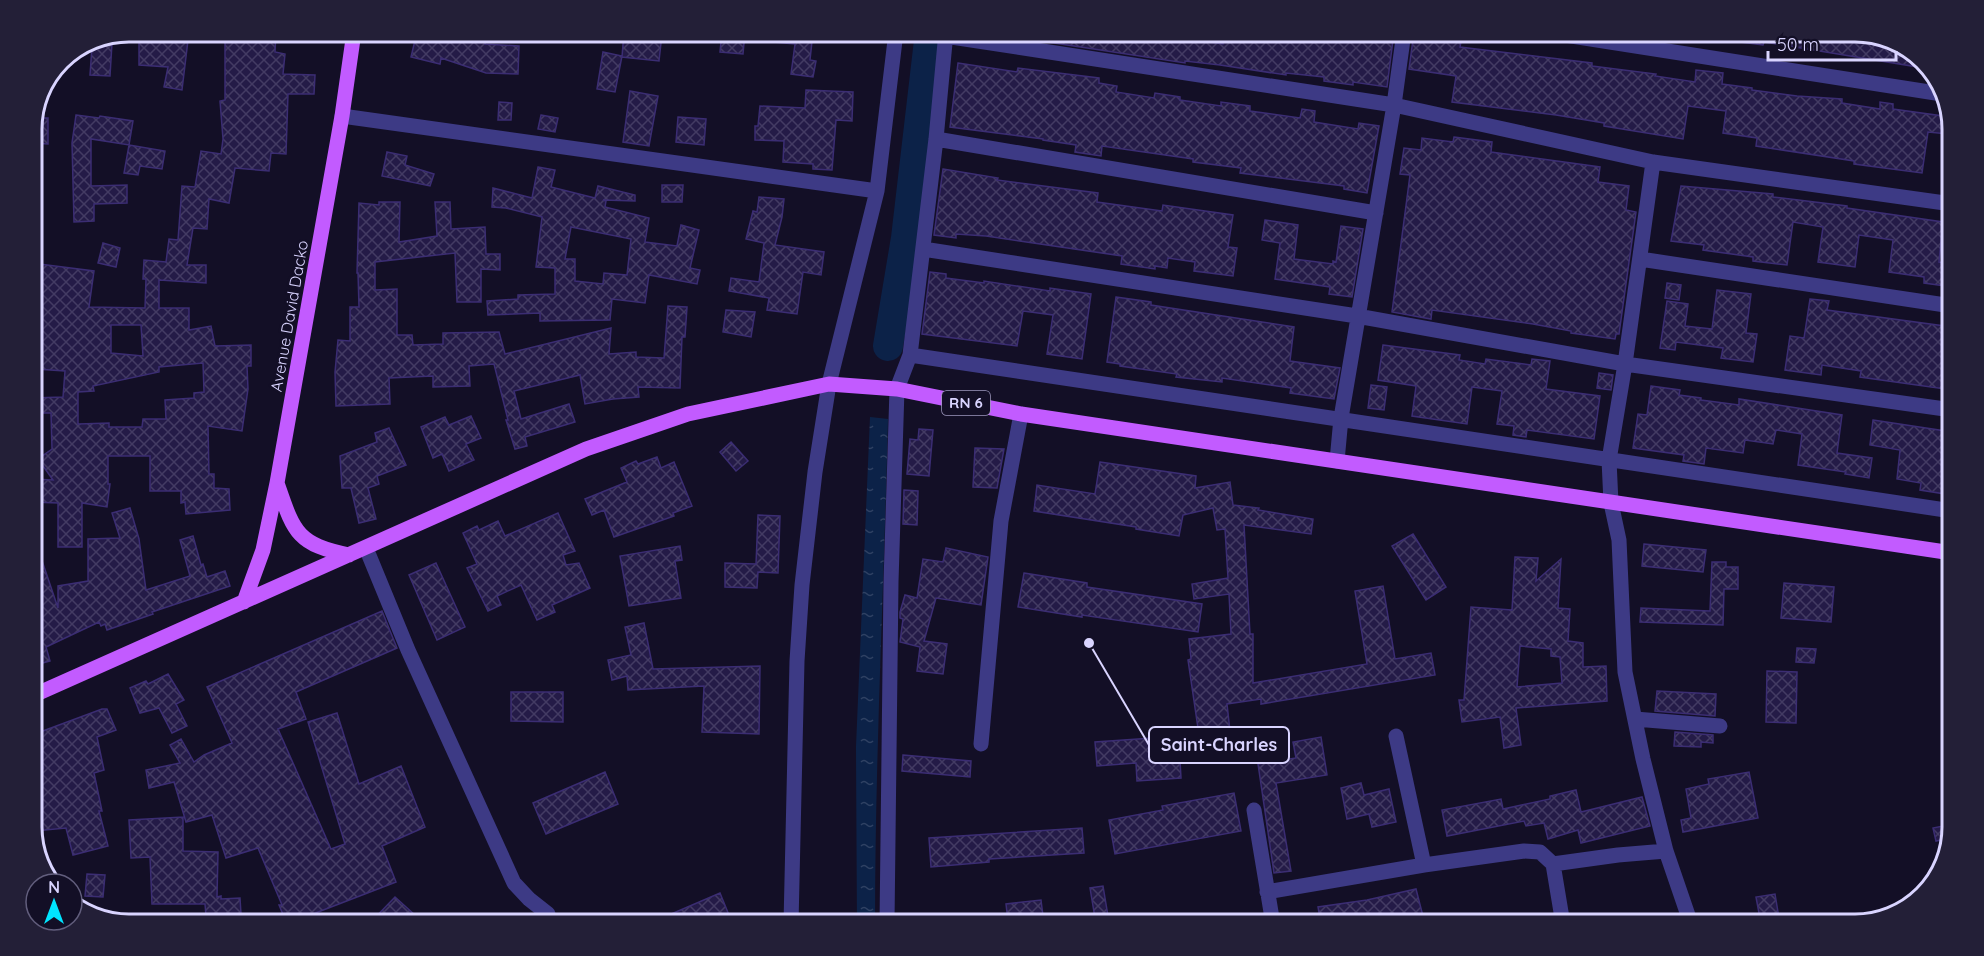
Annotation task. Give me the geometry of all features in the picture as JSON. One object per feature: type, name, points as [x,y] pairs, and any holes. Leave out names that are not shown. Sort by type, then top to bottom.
[{"type":"main road","name":"Avenue David Dacko","points":[[244,602],[263,550],[277,483],[342,116],[353,42]]},
{"type":"main road","name":"RN 6","points":[[42,692],[586,449],[688,414],[829,384],[897,389],[1021,414],[1942,552]]},
{"type":"main road","points":[[277,483],[294,530],[309,544],[349,555]]},
{"type":"street","points":[[791,914],[798,639],[815,472],[829,384],[877,191],[895,42]]},
{"type":"street","points":[[887,914],[891,582],[897,389],[910,355],[936,139],[944,42]]},
{"type":"street","points":[[996,42],[1394,105],[1653,162],[1942,203]]},
{"type":"street","points":[[1337,461],[1341,418],[1403,42]]},
{"type":"street","points":[[1610,42],[1934,93]]},
{"type":"street","points":[[342,116],[877,191]]},
{"type":"street","points":[[936,139],[1376,213]]},
{"type":"street","points":[[1653,162],[1625,364],[1609,459],[1611,503],[1619,540],[1625,672],[1666,851],[1688,914]]},
{"type":"street","points":[[923,249],[1357,316],[1625,364],[1942,409]]},
{"type":"street","points":[[1640,260],[1942,305]]},
{"type":"street","points":[[910,355],[1942,509]]},
{"type":"street","points":[[981,744],[1001,521],[1021,414]]},
{"type":"street","points":[[366,548],[417,671],[514,883],[548,914]]},
{"type":"street","points":[[1635,719],[1719,726]]},
{"type":"street","points":[[1396,735],[1424,865]]},
{"type":"street","points":[[1254,810],[1271,914]]},
{"type":"street","points":[[1266,892],[1424,865],[1524,851],[1540,852],[1553,864],[1561,914]]},
{"type":"street","points":[[1553,864],[1666,851]]},
{"type":"water","points":[[870,417],[888,419],[875,914],[857,914],[856,747]]},
{"type":"building","points":[[139,42],[188,42],[182,90],[164,87],[168,67],[139,65]]},
{"type":"building","points":[[225,42],[276,42],[275,52],[285,54],[283,74],[315,75],[314,94],[288,94],[286,154],[271,153],[269,171],[235,168],[229,203],[209,199],[207,229],[193,228],[187,265],[206,265],[206,283],[159,280],[159,308],[189,308],[189,330],[211,326],[215,346],[251,345],[251,366],[247,366],[248,389],[242,431],[208,426],[209,474],[214,474],[214,488],[229,489],[230,510],[186,514],[185,502],[181,503],[181,491],[150,491],[150,456],[108,456],[108,484],[110,484],[107,507],[82,503],[82,547],[58,547],[58,503],[42,502],[42,479],[53,480],[42,465],[42,456],[52,449],[51,413],[42,413],[42,398],[63,397],[65,371],[42,369],[42,264],[94,271],[89,307],[145,308],[144,260],[166,262],[169,239],[178,240],[182,186],[195,187],[201,151],[221,154],[223,139],[220,101],[225,100]],"holes":[[[111,325],[141,325],[143,356],[111,353]],[[203,363],[204,392],[194,393],[194,398],[165,400],[166,419],[143,419],[142,427],[109,427],[109,423],[78,424],[78,392],[94,391],[93,386],[159,372],[159,367]]]},
{"type":"building","points":[[415,42],[486,42],[485,44],[519,46],[518,74],[486,73],[441,58],[440,64],[411,57]]},
{"type":"building","points":[[623,42],[661,42],[659,61],[622,57]]},
{"type":"building","points":[[721,42],[744,42],[743,54],[720,52]]},
{"type":"building","points":[[774,42],[812,42],[810,60],[816,61],[813,77],[791,74],[795,44]]},
{"type":"building","points":[[1048,42],[1210,42],[1223,44],[1223,42],[1393,42],[1387,87],[1324,81],[1324,77],[1286,73],[1286,75],[1185,61],[1185,63]]},
{"type":"building","points":[[1413,42],[1461,42],[1460,47],[1592,63],[1592,66],[1656,74],[1655,76],[1695,82],[1696,70],[1723,73],[1722,84],[1752,88],[1752,90],[1842,99],[1842,103],[1880,109],[1880,102],[1893,104],[1893,109],[1941,116],[1942,133],[1928,132],[1922,173],[1854,164],[1854,161],[1756,146],[1757,138],[1723,133],[1726,111],[1688,106],[1683,139],[1604,126],[1604,123],[1556,115],[1452,102],[1456,76],[1409,69]]},
{"type":"building","points":[[1740,42],[1764,42],[1763,45]]},
{"type":"building","points":[[1764,42],[1872,44],[1893,51],[1914,66]]},
{"type":"building","points":[[112,44],[110,76],[90,75],[92,51]]},
{"type":"building","points":[[603,52],[622,56],[615,92],[597,89]]},
{"type":"building","points":[[958,63],[1017,72],[1018,68],[1099,78],[1099,83],[1117,86],[1116,92],[1154,98],[1155,93],[1180,97],[1180,100],[1221,106],[1221,102],[1250,106],[1250,111],[1300,118],[1302,109],[1315,111],[1314,122],[1358,129],[1359,123],[1379,126],[1367,193],[1344,189],[1344,186],[1240,173],[1241,168],[1193,162],[1193,159],[1102,146],[1101,156],[1075,152],[1076,145],[950,127]]},
{"type":"building","points":[[806,90],[853,92],[852,121],[836,120],[832,170],[813,169],[813,164],[783,162],[784,141],[755,140],[755,126],[758,126],[760,106],[805,108]]},
{"type":"building","points":[[630,91],[658,96],[649,146],[623,142]]},
{"type":"building","points":[[499,102],[512,103],[511,120],[498,120]]},
{"type":"building","points":[[76,115],[133,121],[129,145],[91,139],[91,186],[127,185],[127,203],[94,204],[94,221],[74,222],[72,143]]},
{"type":"building","points":[[541,115],[558,118],[555,132],[538,129]]},
{"type":"building","points":[[678,117],[706,119],[704,145],[676,142]]},
{"type":"building","points":[[43,118],[48,118],[48,144],[42,144]]},
{"type":"building","points":[[1454,137],[1492,142],[1491,152],[1600,167],[1598,182],[1629,186],[1626,210],[1636,212],[1619,334],[1616,334],[1615,339],[1571,333],[1571,331],[1533,324],[1432,310],[1431,319],[1392,312],[1410,175],[1400,174],[1404,148],[1421,150],[1422,138],[1453,142]]},
{"type":"building","points":[[129,145],[165,151],[162,169],[140,166],[138,175],[124,173]]},
{"type":"building","points":[[387,152],[407,156],[405,165],[434,174],[430,186],[382,176]]},
{"type":"building","points":[[538,167],[555,170],[551,187],[595,198],[598,186],[635,195],[635,201],[603,200],[606,201],[605,207],[649,218],[645,242],[677,246],[681,225],[699,230],[690,268],[700,270],[697,284],[649,275],[645,303],[612,299],[610,320],[540,321],[540,313],[488,315],[487,301],[518,299],[518,295],[555,294],[555,268],[536,267],[542,217],[492,207],[493,188],[532,198]],"holes":[[[571,227],[631,239],[627,275],[604,273],[603,284],[575,281],[575,259],[565,259]]]},
{"type":"building","points":[[943,169],[998,178],[997,180],[1098,193],[1097,202],[1162,211],[1163,205],[1233,215],[1228,247],[1237,248],[1233,276],[1194,271],[1195,262],[1168,258],[1167,268],[1155,266],[1155,269],[1121,264],[1122,256],[986,236],[956,234],[956,238],[934,235]]},
{"type":"building","points":[[662,185],[683,185],[682,202],[662,202]]},
{"type":"building","points":[[1681,186],[1773,194],[1773,197],[1847,206],[1847,208],[1942,222],[1939,262],[1942,262],[1942,286],[1924,283],[1924,277],[1889,272],[1893,240],[1859,235],[1855,267],[1818,262],[1823,227],[1793,222],[1787,265],[1753,261],[1753,257],[1703,250],[1704,245],[1671,241]]},
{"type":"building","points":[[759,197],[784,199],[775,245],[824,252],[821,275],[803,272],[797,314],[767,310],[769,298],[729,291],[731,278],[759,282],[764,243],[746,239],[753,211],[757,212]]},
{"type":"building","points":[[379,202],[400,202],[399,242],[437,236],[435,202],[450,202],[451,229],[485,227],[486,254],[500,254],[500,270],[481,269],[481,302],[457,302],[455,253],[375,262],[375,290],[397,289],[397,335],[412,335],[413,345],[443,344],[443,333],[499,332],[505,354],[611,328],[609,354],[636,352],[636,357],[664,358],[668,306],[687,307],[685,337],[682,337],[680,388],[638,387],[639,397],[585,404],[580,375],[514,391],[521,419],[569,404],[575,422],[525,437],[527,446],[515,449],[494,364],[469,366],[470,386],[433,387],[433,376],[389,378],[390,404],[336,406],[335,372],[338,340],[350,341],[350,307],[359,307],[357,273],[359,203],[379,205]]},
{"type":"building","points":[[1265,220],[1298,225],[1294,259],[1333,264],[1333,261],[1336,262],[1341,226],[1363,229],[1352,297],[1329,294],[1330,287],[1275,279],[1280,243],[1262,240]]},
{"type":"building","points":[[103,243],[120,248],[116,267],[98,263]]},
{"type":"building","points":[[930,272],[946,274],[946,278],[1091,294],[1082,359],[1047,354],[1053,315],[1023,311],[1017,346],[922,334]]},
{"type":"building","points":[[1667,283],[1681,285],[1679,300],[1665,298]]},
{"type":"building","points":[[1717,290],[1751,294],[1746,333],[1757,334],[1753,362],[1721,358],[1723,348],[1676,342],[1675,350],[1660,348],[1667,301],[1688,304],[1685,326],[1712,329]]},
{"type":"building","points":[[1116,297],[1151,302],[1151,305],[1294,327],[1290,361],[1340,368],[1334,399],[1290,393],[1291,388],[1222,378],[1222,382],[1176,377],[1177,374],[1107,362]]},
{"type":"building","points":[[1810,299],[1829,301],[1827,310],[1942,326],[1942,389],[1860,377],[1861,371],[1822,365],[1821,375],[1785,370],[1790,336],[1804,338]]},
{"type":"building","points":[[726,310],[755,312],[751,337],[723,332]]},
{"type":"building","points":[[1383,345],[1460,355],[1459,360],[1485,364],[1486,359],[1531,365],[1532,359],[1550,361],[1546,389],[1600,396],[1594,439],[1527,430],[1526,437],[1513,435],[1514,426],[1497,424],[1502,391],[1472,387],[1467,424],[1412,416],[1416,386],[1378,380]]},
{"type":"building","points":[[1599,373],[1613,375],[1611,390],[1597,388]]},
{"type":"building","points":[[1371,385],[1387,387],[1384,410],[1368,408]]},
{"type":"building","points":[[1651,386],[1680,390],[1679,395],[1701,398],[1701,400],[1739,405],[1739,399],[1842,415],[1837,453],[1872,458],[1869,478],[1798,465],[1802,434],[1776,430],[1773,444],[1745,440],[1743,453],[1706,448],[1704,464],[1683,461],[1684,455],[1633,448],[1638,414],[1647,415]]},
{"type":"building","points":[[471,416],[481,438],[466,444],[474,460],[449,471],[442,454],[433,458],[421,427],[445,417],[449,425]]},
{"type":"building","points":[[1873,420],[1942,430],[1942,493],[1920,490],[1921,483],[1897,479],[1900,450],[1870,445]]},
{"type":"building","points":[[389,428],[406,465],[377,476],[379,484],[368,488],[376,519],[359,523],[351,488],[342,488],[340,456],[377,442],[375,433]]},
{"type":"building","points":[[919,429],[933,430],[929,476],[907,474],[910,439],[918,440]]},
{"type":"building","points":[[731,442],[748,461],[736,471],[720,452]]},
{"type":"building","points":[[975,448],[1004,449],[997,488],[973,487]]},
{"type":"building","points":[[657,457],[661,468],[674,462],[692,506],[673,513],[674,516],[614,537],[604,510],[592,515],[585,499],[627,482],[621,468],[636,461],[638,464]]},
{"type":"building","points":[[1100,462],[1196,476],[1195,488],[1230,482],[1233,505],[1313,519],[1311,534],[1244,525],[1250,634],[1253,634],[1253,683],[1367,664],[1355,591],[1383,586],[1395,659],[1431,653],[1435,675],[1261,704],[1261,699],[1227,704],[1230,731],[1199,735],[1188,660],[1191,659],[1189,639],[1231,634],[1229,594],[1194,599],[1192,584],[1228,578],[1225,529],[1217,530],[1213,508],[1183,515],[1179,536],[1034,511],[1037,485],[1095,494]]},
{"type":"building","points":[[904,490],[918,491],[917,525],[903,524]]},
{"type":"building","points":[[130,508],[139,539],[146,590],[190,576],[180,540],[193,536],[201,565],[203,564],[207,577],[225,571],[230,586],[107,630],[105,624],[101,626],[99,622],[46,647],[50,661],[42,663],[42,561],[58,608],[58,586],[88,581],[88,539],[120,538],[112,513]]},
{"type":"building","points":[[558,513],[575,551],[563,555],[566,565],[579,563],[590,588],[552,605],[555,612],[537,620],[521,585],[497,596],[501,605],[488,611],[467,568],[477,564],[463,533],[477,526],[479,530],[498,521],[505,536]]},
{"type":"building","points":[[758,515],[780,516],[778,573],[758,572],[757,588],[725,587],[725,563],[756,564]]},
{"type":"building","points":[[1413,534],[1446,587],[1426,600],[1392,546]]},
{"type":"building","points":[[1644,544],[1706,550],[1703,572],[1642,566]]},
{"type":"building","points":[[680,546],[682,560],[675,561],[681,598],[629,606],[620,556]]},
{"type":"building","points":[[946,548],[988,557],[981,605],[936,598],[924,641],[947,644],[943,674],[917,671],[920,647],[900,642],[903,619],[900,618],[900,612],[905,595],[917,598],[923,559],[943,562]]},
{"type":"building","points":[[1515,557],[1538,558],[1536,581],[1561,559],[1558,608],[1570,609],[1568,641],[1583,643],[1583,667],[1606,666],[1607,701],[1516,708],[1521,745],[1504,748],[1500,717],[1462,722],[1459,700],[1464,700],[1471,607],[1512,610]],"holes":[[[1520,646],[1551,649],[1551,656],[1560,657],[1562,683],[1517,687]]]},
{"type":"building","points":[[1712,562],[1726,562],[1726,567],[1738,567],[1738,589],[1724,589],[1723,625],[1640,622],[1641,608],[1710,611]]},
{"type":"building","points":[[436,563],[465,627],[437,640],[409,575]]},
{"type":"building","points":[[1024,573],[1087,583],[1087,587],[1202,604],[1198,632],[1018,607]]},
{"type":"building","points":[[1784,583],[1834,587],[1831,622],[1781,618]]},
{"type":"building","points":[[382,611],[397,648],[296,692],[306,719],[278,729],[331,849],[345,844],[308,722],[337,713],[359,784],[401,766],[425,827],[382,846],[396,882],[313,914],[283,914],[279,905],[282,905],[258,848],[226,858],[212,815],[186,822],[174,782],[149,788],[146,770],[180,763],[170,745],[181,739],[194,762],[232,743],[207,687]]},
{"type":"building","points":[[644,623],[653,669],[760,666],[759,734],[702,732],[704,686],[628,690],[627,676],[612,680],[608,660],[631,655],[625,627]]},
{"type":"building","points":[[1797,648],[1816,649],[1814,663],[1796,662]]},
{"type":"building","points":[[1767,671],[1797,672],[1796,723],[1766,722]]},
{"type":"building","points":[[168,674],[184,700],[176,704],[187,726],[172,733],[159,708],[140,713],[130,688],[146,681],[148,684]]},
{"type":"building","points":[[1657,691],[1716,694],[1715,716],[1655,711]]},
{"type":"building","points":[[511,692],[563,692],[563,722],[511,721]]},
{"type":"building","points":[[107,709],[116,730],[97,737],[104,770],[94,773],[102,811],[99,811],[108,846],[73,855],[66,828],[42,830],[42,731]]},
{"type":"building","points":[[1675,732],[1713,735],[1713,743],[1701,742],[1701,747],[1674,746]]},
{"type":"building","points":[[1181,736],[1183,760],[1180,760],[1181,778],[1137,781],[1136,763],[1097,766],[1095,742]]},
{"type":"building","points":[[1321,737],[1327,775],[1276,783],[1291,871],[1274,873],[1258,764],[1296,758],[1293,742]]},
{"type":"building","points":[[903,755],[971,761],[970,777],[902,771]]},
{"type":"building","points":[[605,772],[618,804],[546,834],[533,803]]},
{"type":"building","points":[[1749,772],[1758,818],[1683,832],[1681,820],[1691,818],[1686,789],[1709,784],[1708,779]]},
{"type":"building","points":[[1361,783],[1364,795],[1389,789],[1396,822],[1372,827],[1369,814],[1347,819],[1341,788]]},
{"type":"building","points":[[1576,790],[1581,812],[1642,797],[1650,826],[1581,843],[1578,830],[1548,839],[1544,823],[1526,826],[1524,821],[1447,836],[1442,810],[1501,799],[1503,809],[1550,799],[1550,796]]},
{"type":"building","points":[[1234,793],[1241,831],[1115,854],[1109,820],[1163,810],[1162,806]]},
{"type":"building","points":[[183,817],[183,851],[218,852],[217,897],[221,896],[221,899],[240,898],[241,914],[206,914],[205,904],[152,904],[150,857],[131,858],[129,820]]},
{"type":"building","points":[[1942,826],[1940,840],[1936,841],[1933,828]]},
{"type":"building","points":[[1082,828],[1084,853],[989,859],[989,862],[931,867],[929,838]]},
{"type":"building","points":[[87,874],[105,875],[103,897],[85,896]]},
{"type":"building","points":[[1103,886],[1108,914],[1094,914],[1090,888]]},
{"type":"building","points":[[1416,889],[1422,914],[1319,914],[1318,907],[1367,900]]},
{"type":"building","points":[[720,893],[729,914],[671,914]]},
{"type":"building","points":[[1775,894],[1778,914],[1759,914],[1756,897]]},
{"type":"building","points":[[395,897],[414,914],[379,914]]},
{"type":"building","points":[[1041,900],[1043,914],[1007,914],[1006,904]]},
{"type":"waterway","points":[[888,346],[906,238],[929,42]]},
{"type":"place","name":"Saint-Charles","points":[[1089,643]]}]
